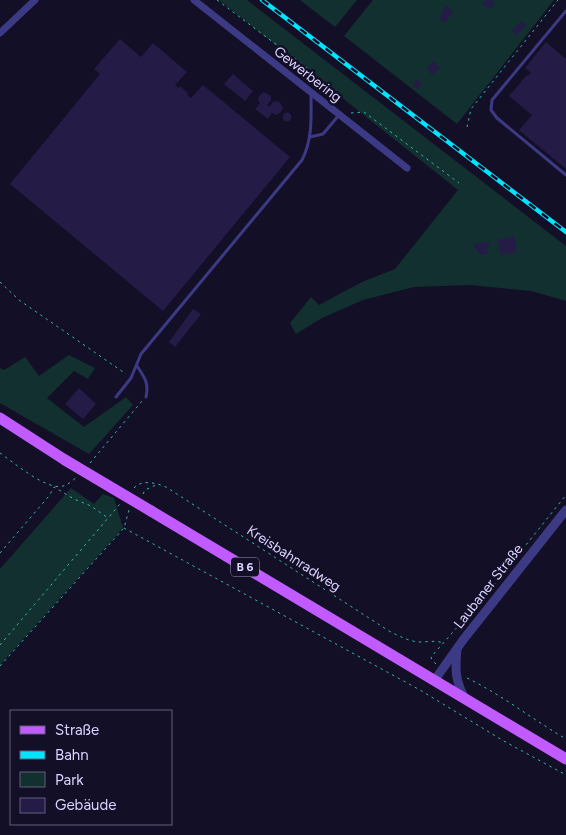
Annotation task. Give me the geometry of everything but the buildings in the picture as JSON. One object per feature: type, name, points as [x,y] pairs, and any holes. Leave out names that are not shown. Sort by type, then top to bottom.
[{"type":"main road","name":"B 6","points":[[0,418],[151,512],[566,759]]},
{"type":"street","points":[[0,33],[35,0]]},
{"type":"street","name":"Gewerbering","points":[[194,0],[407,168]]},
{"type":"street","name":"Laubaner Straße","points":[[434,681],[566,510]]},
{"type":"street","points":[[458,648],[456,676],[458,686],[465,699]]},
{"type":"lane","points":[[566,11],[492,100],[491,110],[497,118],[566,175]]},
{"type":"lane","points":[[116,397],[130,378],[142,354],[302,160],[308,149],[310,137],[311,92]]},
{"type":"lane","points":[[310,137],[323,134],[340,115]]},
{"type":"lane","points":[[137,366],[148,388],[146,397]]},
{"type":"path","points":[[217,0],[310,70],[311,92]]},
{"type":"path","points":[[467,127],[472,109],[558,0]]},
{"type":"path","points":[[340,115],[364,112],[459,183]]},
{"type":"path","points":[[0,282],[19,300],[130,378]]},
{"type":"path","points":[[88,465],[146,397]]},
{"type":"path","points":[[0,453],[35,477],[74,499],[91,506],[108,518]]},
{"type":"path","points":[[54,487],[64,486],[82,472]]},
{"type":"path","name":"Kreisbahnradweg","points":[[131,491],[137,484],[143,482],[166,487],[389,631],[417,642],[438,641],[443,643]]},
{"type":"path","points":[[0,553],[50,496],[54,487]]},
{"type":"path","points":[[442,670],[431,657],[490,591],[566,495]]},
{"type":"path","points":[[0,645],[120,504]]},
{"type":"path","points":[[0,666],[124,528],[411,685],[502,740],[566,775]]},
{"type":"path","points":[[456,676],[459,675],[494,692],[531,718],[566,739]]},
{"type":"green space","points":[[219,0],[247,0],[566,246],[566,301],[531,291],[470,285],[414,287],[363,300],[322,318],[296,334],[290,323],[311,297],[319,305],[362,282],[395,269],[458,190]]},
{"type":"green space","points":[[300,0],[357,0],[335,27]]},
{"type":"green space","points":[[373,0],[554,0],[457,124],[344,36]]},
{"type":"green space","points":[[69,355],[95,368],[88,379],[74,371],[47,398],[84,427],[126,397],[133,405],[89,454],[0,403],[0,368],[4,370],[25,357],[39,376]]},
{"type":"green space","points":[[71,488],[94,504],[103,494],[114,498],[123,528],[0,665],[0,569]]},
{"type":"railway","points":[[262,0],[566,232]]}]
